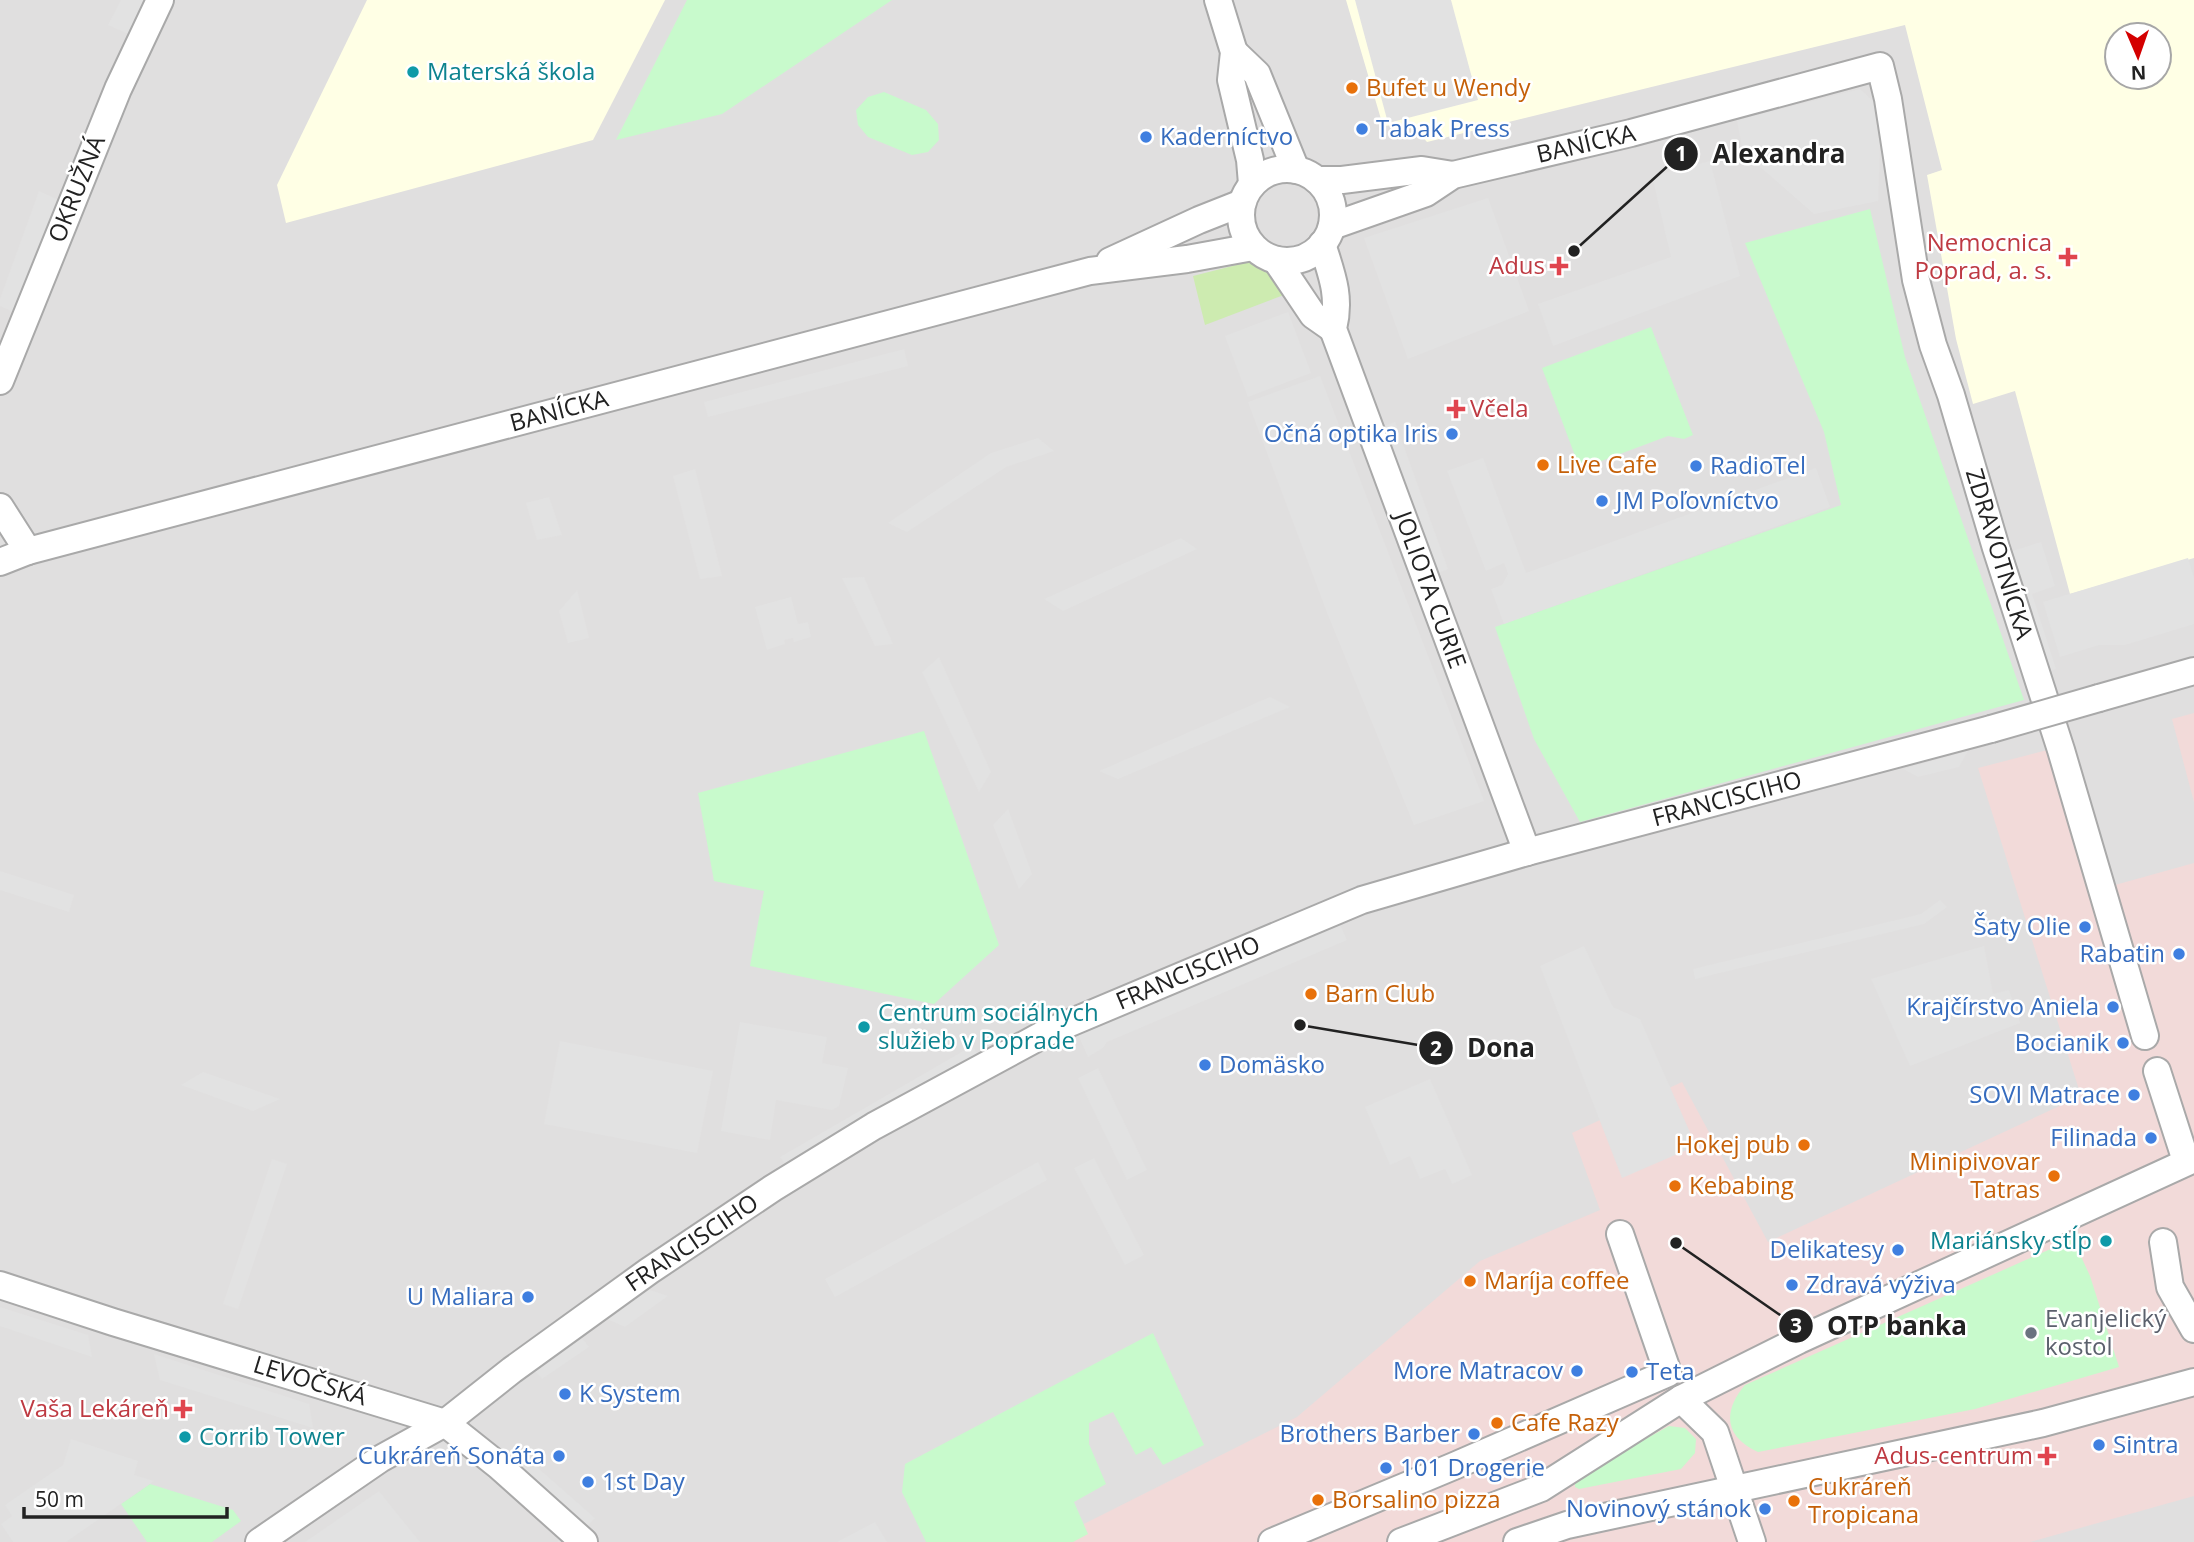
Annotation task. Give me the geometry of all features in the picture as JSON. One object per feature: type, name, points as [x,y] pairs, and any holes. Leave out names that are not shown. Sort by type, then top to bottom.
[{"type":"street","name":"OKRUŽNÁ","points":[[0,381],[118,89],[160,0]]},
{"type":"street","points":[[1218,0],[1234,52],[1231,80],[1250,160],[1241,225],[1246,237],[1264,254],[1288,261],[1301,259],[1313,253],[1327,235],[1331,201],[1306,175],[1258,74],[1234,52]]},
{"type":"street","name":"BANÍCKA","points":[[1327,235],[1426,193],[1453,175],[1685,119],[1880,65]]},
{"type":"street","name":"ZDRAVOTNÍCKA","points":[[1880,65],[1888,99],[1916,280],[1933,345],[2061,750],[2145,1036]]},
{"type":"street","points":[[1247,194],[1261,176],[1272,171],[1284,169],[1306,175]]},
{"type":"street","name":"BANÍCKA","points":[[1306,175],[1342,180],[1422,170],[1453,175]]},
{"type":"street","name":"BANÍCKA","points":[[1090,271],[1199,220],[1247,194]]},
{"type":"street","name":"JOLIOTA CURIE","points":[[1327,235],[1338,309],[1333,329],[1527,852]]},
{"type":"street","name":"BANÍCKA","points":[[28,551],[1090,271],[1186,259],[1264,254]]},
{"type":"street","name":"JOLIOTA CURIE","points":[[1264,254],[1313,315],[1333,329]]},
{"type":"street","points":[[0,507],[28,551],[0,562]]},
{"type":"street","name":"FRANCISCIHO","points":[[259,1542],[380,1459],[445,1423],[512,1370],[649,1271],[773,1188],[874,1126],[1034,1039],[1362,900],[1527,852],[1991,729],[2194,671]]},
{"type":"street","points":[[1401,1542],[1449,1533],[1541,1488],[1681,1399],[1799,1340],[2190,1160],[2157,1071]]},
{"type":"street","points":[[1272,1542],[1668,1373],[1620,1234]]},
{"type":"street","points":[[2163,1242],[2171,1287],[2194,1329]]},
{"type":"street","name":"LEVOČSKÁ","points":[[0,1285],[445,1423],[499,1466],[584,1542]]},
{"type":"street","points":[[1517,1542],[1567,1525],[2043,1423],[2194,1382]]},
{"type":"street","points":[[1681,1399],[1715,1432],[1752,1542]]},
{"type":"shaded area","points":[[0,0],[2194,0],[2194,1542],[0,1542]]},
{"type":"shaded area","points":[[121,0],[151,0],[133,36],[108,25]]},
{"type":"shaded area","points":[[367,0],[665,0],[593,140],[286,223],[277,185]]},
{"type":"shaded area","name":"Nemocnica Poprad, a. s.","points":[[1346,0],[2194,0],[2194,558],[2070,594],[2015,391],[1973,404],[1956,339],[1927,175],[1942,170],[1905,25],[1427,142],[1411,124],[1383,126]]},
{"type":"shaded area","points":[[1355,0],[1451,0],[1478,100],[1388,123]]},
{"type":"shaded area","points":[[1860,89],[1874,102],[1880,146],[1878,201],[1814,214],[1743,152],[1737,120]]},
{"type":"shaded area","points":[[1710,161],[1740,276],[1553,346],[1538,304],[1671,257],[1652,176]]},
{"type":"shaded area","points":[[39,191],[63,202],[18,314],[0,306],[0,299]]},
{"type":"shaded area","points":[[1488,198],[1529,311],[1408,359],[1364,238]]},
{"type":"shaded area","points":[[1288,312],[1311,373],[1248,397],[1225,336]]},
{"type":"shaded area","points":[[904,349],[908,366],[708,417],[704,402]]},
{"type":"shaded area","points":[[1320,376],[1484,801],[1414,825],[1328,615],[1248,402]]},
{"type":"shaded area","points":[[1395,422],[1448,569],[1426,578],[1372,430]]},
{"type":"shaded area","points":[[1038,438],[1054,451],[1006,467],[907,532],[888,523],[991,453]]},
{"type":"shaded area","points":[[1483,458],[1526,573],[1816,468],[1830,507],[1504,624],[1491,589],[1502,585],[1508,574],[1504,563],[1486,571],[1447,471]]},
{"type":"shaded area","points":[[695,469],[722,576],[700,579],[673,476]]},
{"type":"shaded area","points":[[549,497],[562,535],[537,540],[526,503]]},
{"type":"shaded area","points":[[1181,538],[1197,549],[1063,611],[1044,599]]},
{"type":"shaded area","points":[[2041,542],[2055,586],[2032,594],[2056,669],[2044,672],[2006,553]]},
{"type":"shaded area","points":[[2188,558],[2194,578],[2194,624],[2125,645],[2099,645],[2060,657],[2043,602]]},
{"type":"shaded area","points":[[864,577],[893,644],[875,646],[842,578]]},
{"type":"shaded area","points":[[577,590],[589,638],[568,643],[559,611]]},
{"type":"shaded area","points":[[791,597],[798,624],[808,622],[811,637],[794,642],[793,638],[784,640],[785,644],[767,650],[755,607]]},
{"type":"shaded area","points":[[939,657],[991,772],[979,792],[922,672]]},
{"type":"shaded area","points":[[1270,697],[1290,707],[1118,779],[1099,771]]},
{"type":"shaded area","points":[[2194,713],[2194,802],[2172,719]]},
{"type":"shaded area","points":[[2074,743],[2115,885],[2194,863],[2194,1496],[2030,1542],[1048,1542],[1297,1417],[1480,1261],[1600,1210],[1572,1133],[1682,1082],[1768,1242],[2081,1096],[1978,768]]},
{"type":"shaded area","points":[[1968,751],[1959,767],[1918,777],[1903,769]]},
{"type":"shaded area","points":[[1008,809],[1032,874],[1019,889],[993,825]]},
{"type":"shaded area","points":[[0,871],[74,895],[69,912],[0,890]]},
{"type":"shaded area","points":[[1940,900],[1947,907],[1924,924],[1695,979],[1693,969],[1921,914]]},
{"type":"shaded area","points":[[1334,912],[1347,940],[1107,1042],[1103,1048],[1088,1057],[1072,1021]]},
{"type":"shaded area","points":[[1584,946],[1613,1007],[1640,1019],[1696,1146],[1622,1178],[1540,966]]},
{"type":"shaded area","points":[[1984,946],[1993,994],[2009,990],[2020,1023],[1910,1066],[1871,979]]},
{"type":"shaded area","points":[[740,1022],[827,1037],[822,1063],[848,1068],[839,1106],[832,1110],[776,1100],[770,1140],[721,1131]]},
{"type":"shaded area","points":[[560,1041],[713,1071],[697,1153],[544,1124]]},
{"type":"shaded area","points":[[972,1046],[986,1065],[793,1175],[780,1157]]},
{"type":"shaded area","points":[[1098,1068],[1147,1170],[1127,1180],[1078,1078]]},
{"type":"shaded area","points":[[203,1072],[280,1099],[253,1111],[181,1085]]},
{"type":"shaded area","points":[[1430,1079],[1472,1175],[1452,1184],[1445,1169],[1420,1179],[1410,1156],[1390,1165],[1365,1107]]},
{"type":"shaded area","points":[[1094,1158],[1144,1255],[1125,1265],[1074,1168]]},
{"type":"shaded area","points":[[272,1159],[287,1164],[238,1309],[223,1304]]},
{"type":"shaded area","points":[[1038,1162],[1047,1180],[835,1297],[825,1279]]},
{"type":"shaded area","points":[[641,1277],[650,1290],[668,1296],[625,1327],[607,1319],[598,1308]]},
{"type":"shaded area","points":[[0,1307],[88,1335],[92,1357],[0,1326]]},
{"type":"shaded area","points":[[573,1326],[589,1347],[542,1379],[525,1360]]},
{"type":"shaded area","points":[[154,1354],[309,1404],[313,1428],[160,1380]]},
{"type":"shaded area","points":[[71,1439],[138,1461],[134,1475],[154,1481],[66,1542],[13,1542],[1,1524],[12,1516],[5,1505],[63,1465]]},
{"type":"shaded area","points":[[528,1459],[595,1518],[578,1536],[584,1542],[557,1542],[570,1530],[511,1477]]},
{"type":"shaded area","points":[[379,1491],[420,1542],[305,1542]]},
{"type":"shaded area","points":[[875,1522],[887,1542],[837,1542]]},
{"type":"green space","points":[[687,0],[892,0],[722,114],[616,140]]},
{"type":"green space","points":[[884,92],[926,110],[938,124],[939,140],[928,152],[912,155],[868,137],[858,125],[856,110],[868,97]]},
{"type":"green space","points":[[1870,209],[1905,357],[2024,700],[1580,822],[1534,739],[1495,627],[1841,505],[1824,432],[1745,243]]},
{"type":"green space","points":[[1260,259],[1278,268],[1289,293],[1205,325],[1193,276]]},
{"type":"green space","points":[[1651,327],[1693,435],[1684,439],[1668,436],[1580,469],[1542,368]]},
{"type":"green space","points":[[924,731],[999,945],[934,1004],[750,966],[764,891],[714,881],[698,793]]},
{"type":"green space","points":[[2073,1239],[2090,1276],[2119,1367],[1975,1409],[1758,1452],[1747,1446],[1733,1431],[1730,1414],[1745,1385]]},
{"type":"green space","points":[[1153,1333],[1204,1445],[1163,1465],[1151,1447],[1136,1455],[1113,1412],[1089,1423],[1089,1444],[1106,1484],[1074,1502],[1088,1534],[1073,1542],[926,1542],[902,1492],[905,1464]]},
{"type":"green space","points":[[1669,1426],[1685,1428],[1696,1439],[1695,1453],[1681,1469],[1579,1489],[1575,1487],[1575,1478]]},
{"type":"green space","points":[[150,1484],[233,1510],[241,1521],[212,1542],[147,1542],[121,1504]]},
{"type":"place","name":"Materská škola","points":[[413,72]]},
{"type":"place","name":"Bufet u Wendy","points":[[1352,88]]},
{"type":"place","name":"Tabak Press","points":[[1362,129]]},
{"type":"place","name":"Kaderníctvo","points":[[1146,137]]},
{"type":"place","name":"Alexandra","points":[[1574,251]]},
{"type":"place","name":"Nemocnica Poprad, a. s.","points":[[2068,257]]},
{"type":"place","name":"Adus","points":[[1559,266]]},
{"type":"place","name":"Včela","points":[[1456,409]]},
{"type":"place","name":"Očná optika Iris","points":[[1452,434]]},
{"type":"place","name":"Live Cafe","points":[[1543,465]]},
{"type":"place","name":"RadioTel","points":[[1696,466]]},
{"type":"place","name":"JM Poľovníctvo","points":[[1602,501]]},
{"type":"place","name":"Šaty Olie","points":[[2085,927]]},
{"type":"place","name":"Rabatin","points":[[2179,954]]},
{"type":"place","name":"Barn Club","points":[[1311,994]]},
{"type":"place","name":"Krajčírstvo Aniela","points":[[2113,1007]]},
{"type":"place","name":"Dona","points":[[1300,1025]]},
{"type":"place","name":"Centrum sociálnych služieb v Poprade","points":[[864,1027]]},
{"type":"place","name":"Bocianik","points":[[2123,1043]]},
{"type":"place","name":"Domäsko","points":[[1205,1065]]},
{"type":"place","name":"SOVI Matrace","points":[[2134,1095]]},
{"type":"place","name":"Filinada","points":[[2151,1138]]},
{"type":"place","name":"Hokej pub","points":[[1804,1145]]},
{"type":"place","name":"Minipivovar Tatras","points":[[2054,1176]]},
{"type":"place","name":"Kebabing","points":[[1675,1186]]},
{"type":"place","name":"Mariánsky stĺp","points":[[2106,1241]]},
{"type":"place","name":"OTP banka","points":[[1676,1243]]},
{"type":"place","name":"Delikatesy","points":[[1898,1250]]},
{"type":"place","name":"Maríja coffee","points":[[1470,1281]]},
{"type":"place","name":"Zdravá výživa","points":[[1792,1285]]},
{"type":"place","name":"U Maliara","points":[[528,1297]]},
{"type":"place","name":"Evanjelický kostol","points":[[2031,1333]]},
{"type":"place","name":"More Matracov","points":[[1577,1371]]},
{"type":"place","name":"Teta","points":[[1632,1372]]},
{"type":"place","name":"K System","points":[[565,1394]]},
{"type":"place","name":"Vaša Lekáreň","points":[[183,1409]]},
{"type":"place","name":"Cafe Razy","points":[[1497,1423]]},
{"type":"place","name":"Brothers Barber","points":[[1474,1434]]},
{"type":"place","name":"Corrib Tower","points":[[185,1437]]},
{"type":"place","name":"Sintra","points":[[2099,1445]]},
{"type":"place","name":"Cukráreň Sonáta","points":[[559,1456]]},
{"type":"place","name":"Adus-centrum","points":[[2047,1456]]},
{"type":"place","name":"101 Drogerie","points":[[1386,1468]]},
{"type":"place","name":"1st Day","points":[[588,1482]]},
{"type":"place","name":"Borsalino pizza","points":[[1318,1500]]},
{"type":"place","name":"Cukráreň Tropicana","points":[[1794,1501]]},
{"type":"place","name":"Novinový stánok","points":[[1765,1509]]}]
